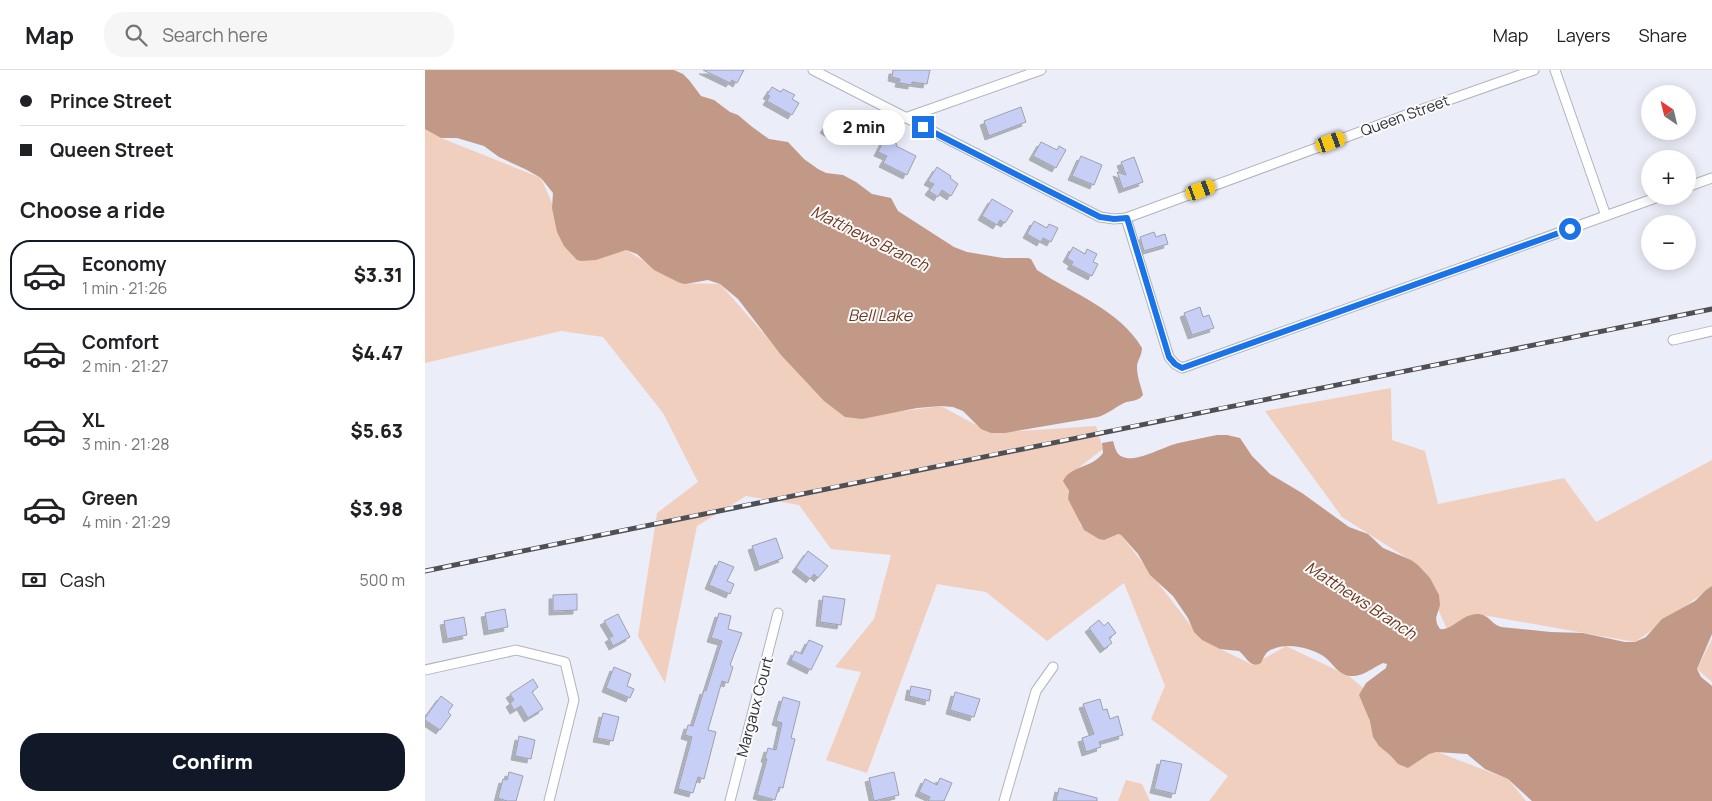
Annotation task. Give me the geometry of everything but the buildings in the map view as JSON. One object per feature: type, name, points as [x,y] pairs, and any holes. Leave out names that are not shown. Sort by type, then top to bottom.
[{"type":"street","name":"Queen Street","points":[[813,70],[1100,217],[1114,219],[1127,218],[1397,118],[1534,70]]},
{"type":"street","points":[[905,118],[1041,70]]},
{"type":"street","points":[[1555,70],[1606,216]]},
{"type":"street","points":[[1696,184],[1712,178]]},
{"type":"street","points":[[1127,218],[1169,357],[1182,368],[1641,203]]},
{"type":"street","points":[[1673,340],[1712,331]]},
{"type":"street","name":"Margaux Court","points":[[730,801],[778,613]]},
{"type":"street","points":[[425,670],[516,650],[565,662],[574,700],[549,801]]},
{"type":"street","points":[[1004,801],[1037,691],[1053,667]]},
{"type":"shaded area","points":[[425,128],[441,138],[541,178],[577,260],[626,250],[680,283],[720,284],[809,385],[851,418],[941,406],[991,433],[1096,426],[1103,449],[1064,479],[1081,526],[1121,535],[1202,640],[1253,665],[1286,646],[1349,676],[1440,753],[1508,779],[1526,801],[1209,801],[1228,776],[1151,719],[1165,686],[1124,583],[1047,641],[986,592],[937,584],[867,773],[826,760],[861,672],[835,667],[874,619],[891,555],[831,549],[799,505],[746,496],[697,526],[665,683],[638,636],[657,513],[698,482],[663,413],[603,337],[561,331],[425,363]]},
{"type":"shaded area","points":[[1391,388],[1392,440],[1425,451],[1438,504],[1564,478],[1596,522],[1712,460],[1712,587],[1635,642],[1477,614],[1447,629],[1418,565],[1342,517],[1265,411]]},
{"type":"shaded area","points":[[1712,639],[1712,682],[1697,669]]},
{"type":"shaded area","points":[[1126,780],[1142,784],[1150,801],[1118,801]]},
{"type":"water","name":"Bell Lake","points":[[425,70],[674,70],[683,74],[701,96],[714,100],[730,112],[738,115],[769,139],[788,142],[804,159],[818,169],[826,173],[843,175],[872,194],[891,198],[898,211],[954,247],[967,252],[1003,258],[1031,259],[1037,270],[1094,303],[1121,323],[1133,335],[1142,348],[1137,367],[1143,395],[1139,399],[1124,403],[1098,417],[1005,433],[991,433],[981,429],[963,411],[953,407],[917,408],[862,419],[845,417],[824,401],[781,355],[738,299],[720,284],[708,280],[685,284],[680,283],[654,270],[637,254],[626,250],[596,260],[577,260],[564,246],[557,232],[552,208],[553,193],[541,178],[499,157],[484,146],[457,138],[441,138],[425,129]]},
{"type":"water","name":"Matthews Branch","points":[[1217,435],[1240,438],[1252,456],[1270,474],[1302,493],[1349,527],[1368,534],[1383,548],[1418,565],[1430,578],[1439,595],[1440,605],[1436,618],[1440,629],[1449,628],[1472,615],[1481,614],[1501,627],[1583,633],[1625,642],[1635,642],[1646,637],[1662,619],[1695,601],[1712,586],[1712,634],[1697,669],[1701,677],[1712,686],[1712,801],[1532,801],[1508,779],[1485,769],[1467,754],[1436,752],[1429,754],[1408,768],[1398,764],[1379,746],[1373,737],[1370,721],[1359,695],[1366,683],[1386,668],[1387,664],[1383,663],[1363,674],[1350,676],[1339,671],[1326,658],[1315,651],[1286,646],[1269,651],[1261,663],[1254,664],[1249,662],[1239,651],[1220,649],[1202,640],[1194,632],[1188,618],[1173,596],[1150,575],[1138,554],[1121,535],[1118,534],[1104,540],[1084,530],[1068,499],[1069,491],[1063,481],[1071,472],[1099,458],[1103,453],[1102,443],[1113,441],[1116,451],[1123,457],[1136,458],[1179,443]]},
{"type":"railway","points":[[425,571],[1712,309]]},
{"type":"route","points":[[923,127],[1100,217],[1127,218],[1169,357],[1182,368],[1570,229]]}]
